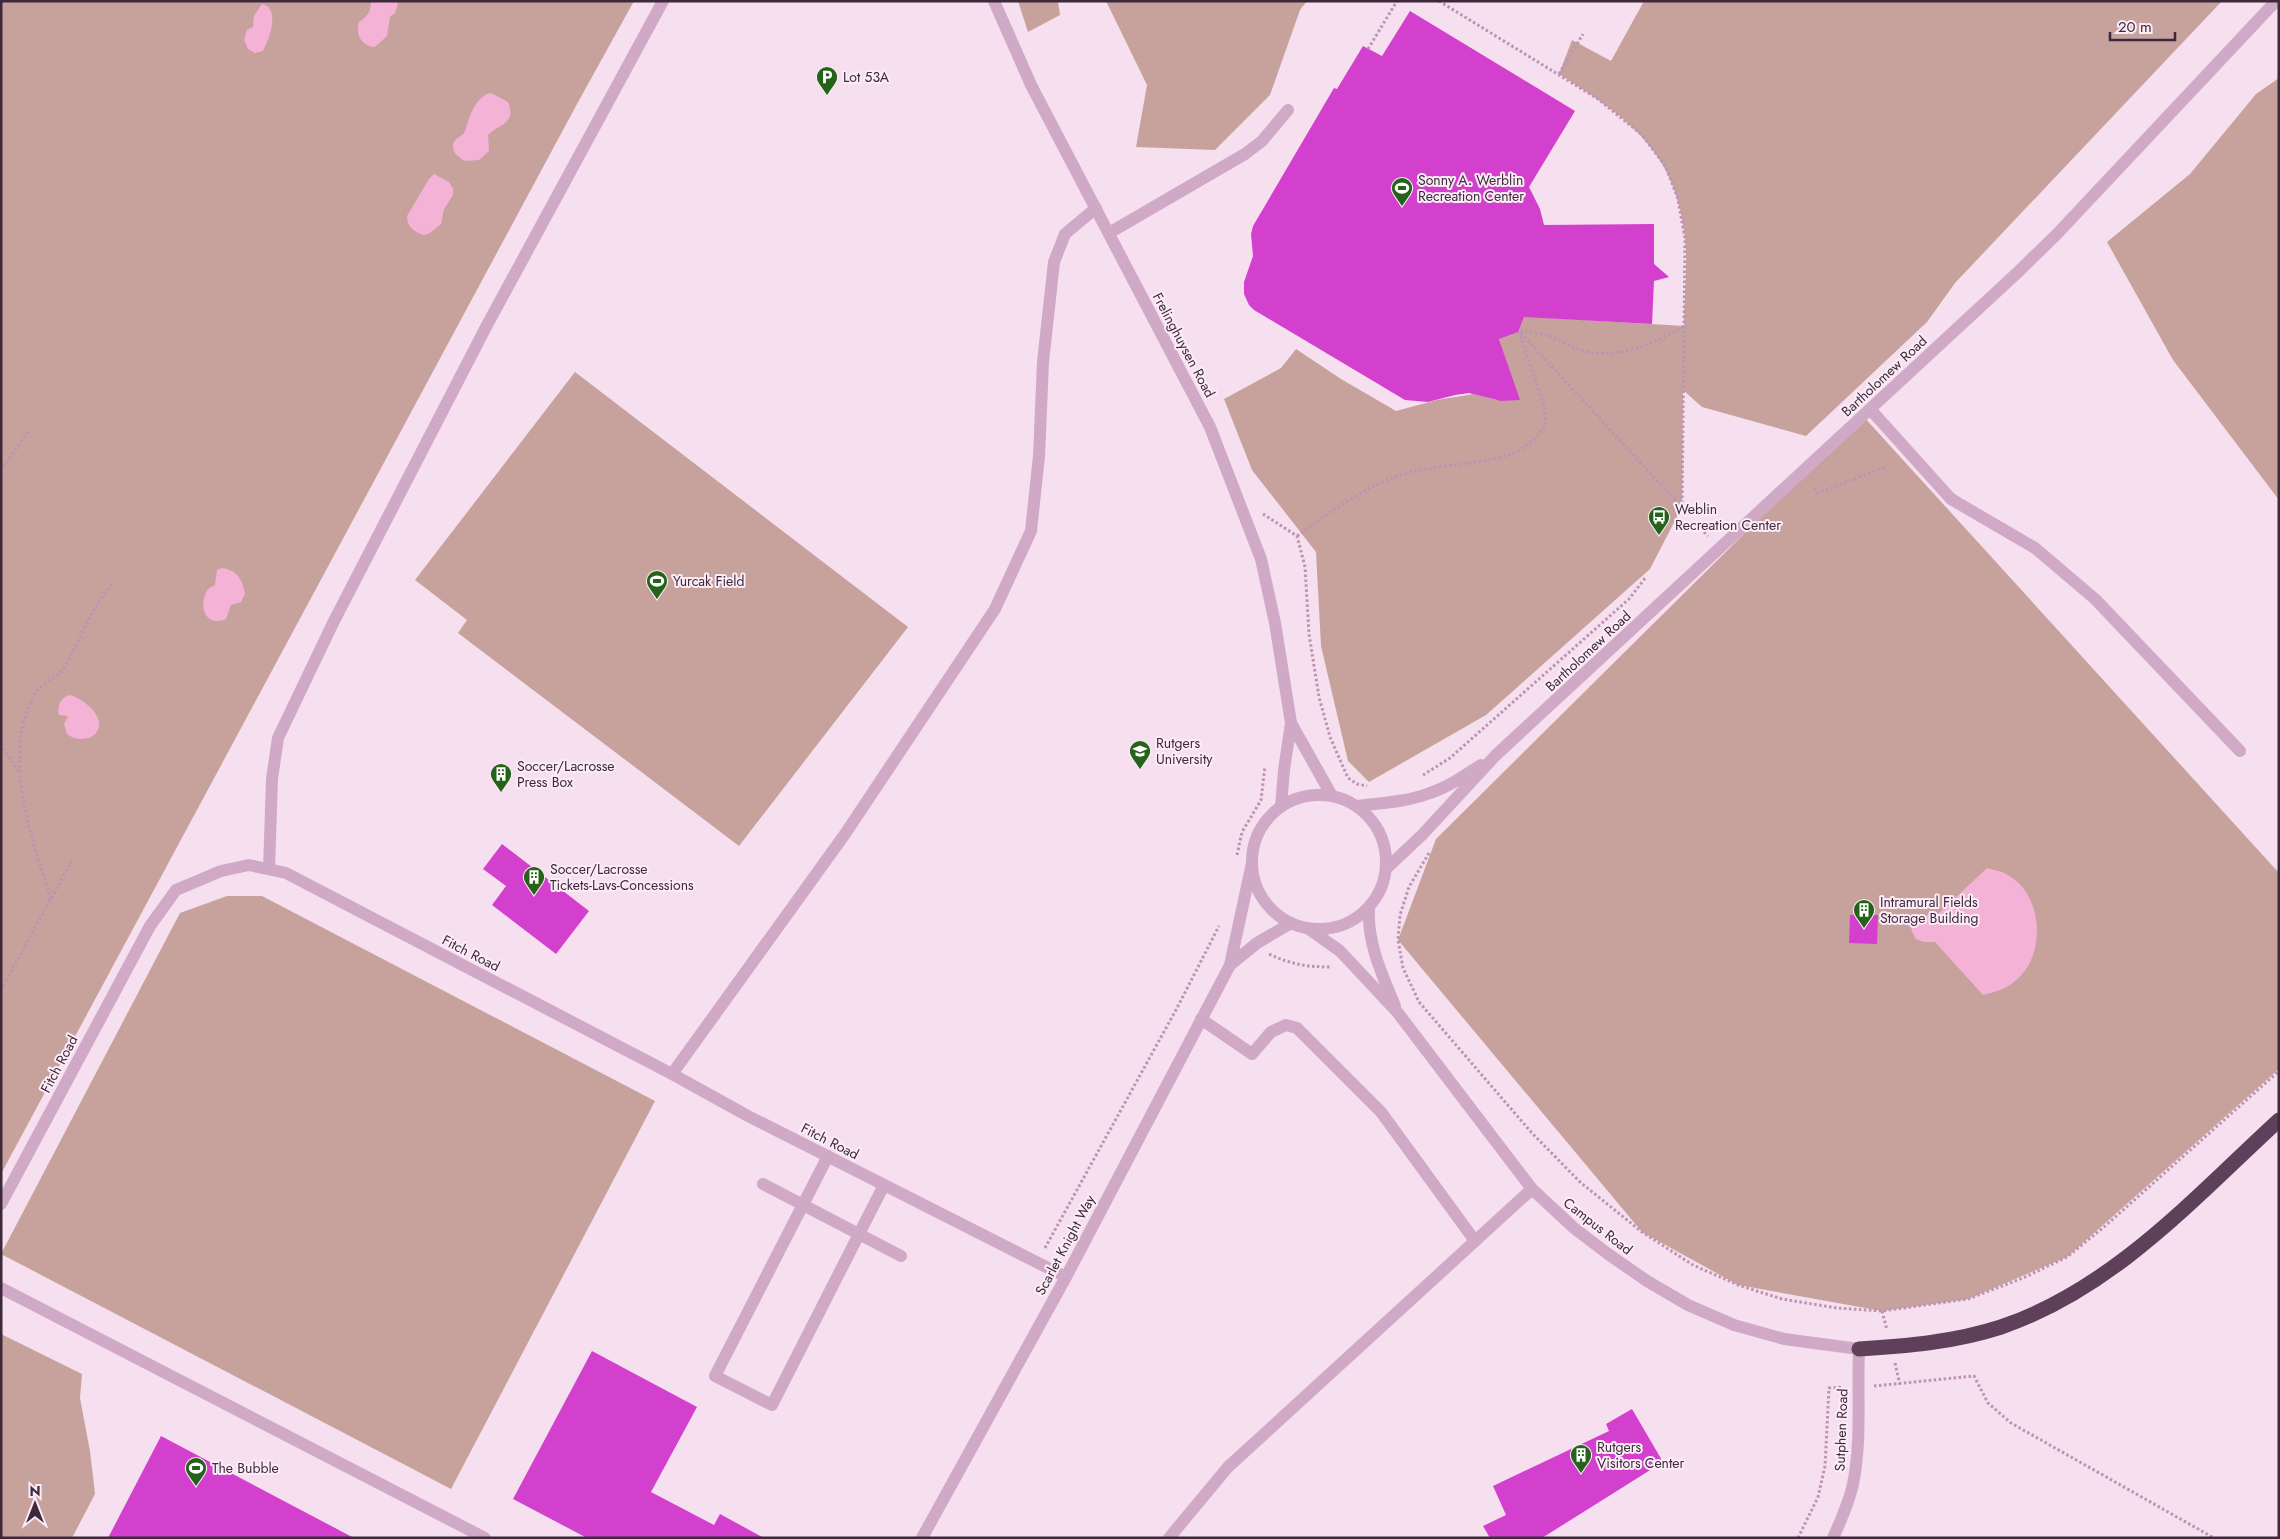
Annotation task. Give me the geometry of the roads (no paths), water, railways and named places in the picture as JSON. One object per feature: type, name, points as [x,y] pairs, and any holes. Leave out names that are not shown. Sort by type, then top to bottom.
[{"type":"highway","points":[[1859,1349],[1928,1343],[1970,1335],[2000,1327],[2065,1299],[2131,1254],[2279,1120]]},
{"type":"street","points":[[269,869],[272,779],[278,738],[333,624],[486,327],[663,1]]},
{"type":"street","name":"Frelinghuysen Road","points":[[994,1],[1031,85],[1210,427],[1261,559],[1275,624],[1291,723],[1281,807]]},
{"type":"street","name":"Bartholomew Road","points":[[1387,868],[1422,835],[1496,756],[2017,274],[2276,1]]},
{"type":"street","points":[[1109,233],[1245,154],[1262,141],[1288,110]]},
{"type":"street","points":[[672,1074],[845,834],[995,609],[1031,531],[1040,456],[1043,362],[1054,262],[1065,234],[1096,208]]},
{"type":"street","points":[[1870,409],[1951,499],[2035,548],[2095,599],[2240,751]]},
{"type":"street","name":"Frelinghuysen Road","points":[[1291,723],[1332,796]]},
{"type":"street","name":"Bartholomew Road","points":[[1357,806],[1410,799],[1429,794],[1451,784],[1496,756]]},
{"type":"street","points":[[1230,965],[1255,841],[1265,822],[1281,807],[1297,799],[1314,795],[1332,796],[1357,806],[1372,820],[1382,836],[1387,868],[1369,908],[1348,924],[1329,929],[1309,929],[1291,923],[1275,913],[1262,899],[1254,881],[1252,862]]},
{"type":"street","name":"Fitch Road","points":[[1,1204],[150,926],[176,890],[221,871],[249,865],[286,873],[672,1074],[748,1116],[1066,1277]]},
{"type":"street","name":"Campus Road","points":[[1369,908],[1368,926],[1375,956],[1398,1013]]},
{"type":"street","points":[[1230,965],[1257,943],[1291,923]]},
{"type":"street","name":"Campus Road","points":[[1309,929],[1340,951],[1398,1013],[1532,1189],[1574,1228],[1608,1254],[1647,1281],[1688,1305],[1734,1325],[1784,1339],[1859,1349]]},
{"type":"street","name":"Scarlet Knight Way","points":[[922,1538],[1066,1277],[1230,965]]},
{"type":"street","points":[[1201,1019],[1252,1054],[1271,1032],[1286,1025],[1297,1028],[1381,1112],[1475,1241]]},
{"type":"street","points":[[828,1156],[716,1376],[772,1405],[884,1185]]},
{"type":"street","points":[[763,1184],[902,1256]]},
{"type":"street","points":[[1169,1538],[1228,1467],[1532,1189]]},
{"type":"street","points":[[1,1288],[485,1538]]},
{"type":"street","name":"Sutphen Road","points":[[1833,1538],[1853,1482],[1857,1440],[1859,1349]]},
{"type":"place","name":"Lot 53A","points":[[827,96]]},
{"type":"place","name":"Sonny A. Werblin Recreation Center","points":[[1402,207]]},
{"type":"place","name":"Weblin Recreation Center","points":[[1659,536]]},
{"type":"place","name":"Yurcak Field","points":[[657,600]]},
{"type":"place","name":"Rutgers University","points":[[1140,770]]},
{"type":"place","name":"Soccer/Lacrosse Press Box","points":[[501,793]]},
{"type":"place","name":"Soccer/Lacrosse Tickets-Lavs-Concessions","points":[[534,896]]},
{"type":"place","name":"Intramural Fields Storage Building","points":[[1864,929]]},
{"type":"place","name":"Rutgers Visitors Center","points":[[1581,1474]]},
{"type":"place","name":"The Bubble","points":[[196,1487]]}]
